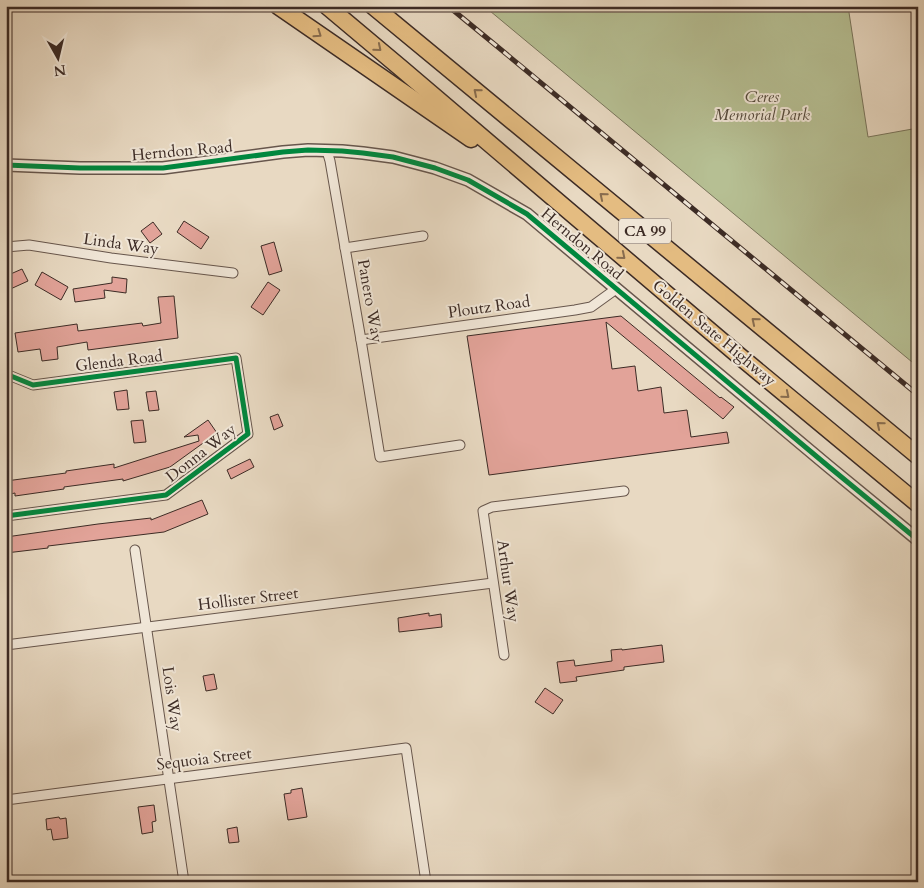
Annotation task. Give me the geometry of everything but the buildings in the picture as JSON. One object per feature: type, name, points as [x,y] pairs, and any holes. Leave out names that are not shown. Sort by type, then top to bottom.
[{"type":"highway","points":[[278,6],[545,190]]},
{"type":"highway","name":"Golden State Highway","points":[[327,6],[737,354],[918,504]]},
{"type":"highway","name":"CA 99","points":[[373,6],[918,456]]},
{"type":"street","name":"Herndon Road","points":[[6,165],[80,168],[163,168],[308,150],[364,153],[393,157],[435,168],[468,180],[527,214],[918,540]]},
{"type":"street","name":"Panero Way","points":[[327,151],[380,457],[460,445]]},
{"type":"street","points":[[345,248],[423,236]]},
{"type":"street","name":"Linda Way","points":[[6,247],[29,245],[111,258],[233,273]]},
{"type":"street","name":"Ploutz Road","points":[[361,340],[575,310],[591,306],[616,289]]},
{"type":"street","name":"Glenda Road","points":[[6,374],[33,384],[236,358]]},
{"type":"street","name":"Donna Way","points":[[6,516],[166,495],[248,434],[236,358]]},
{"type":"street","name":"Arthur Way","points":[[504,655],[483,510],[492,507],[624,491]]},
{"type":"street","name":"Lois Way","points":[[135,550],[184,882]]},
{"type":"street","name":"Hollister Street","points":[[6,645],[493,583]]},
{"type":"street","name":"Sequoia Street","points":[[6,800],[406,748],[426,882]]},
{"type":"green space","name":"Ceres Memorial Park","points":[[484,6],[848,6],[868,137],[918,128],[918,367]]},
{"type":"railway","points":[[448,6],[918,395]]},
{"type":"cycle path","points":[[6,165],[80,168],[163,168],[283,152],[308,150],[342,151],[393,157],[435,168],[468,180],[527,214],[918,540]]},
{"type":"cycle path","points":[[6,374],[33,385],[236,358],[248,434],[166,495],[6,516]]}]
